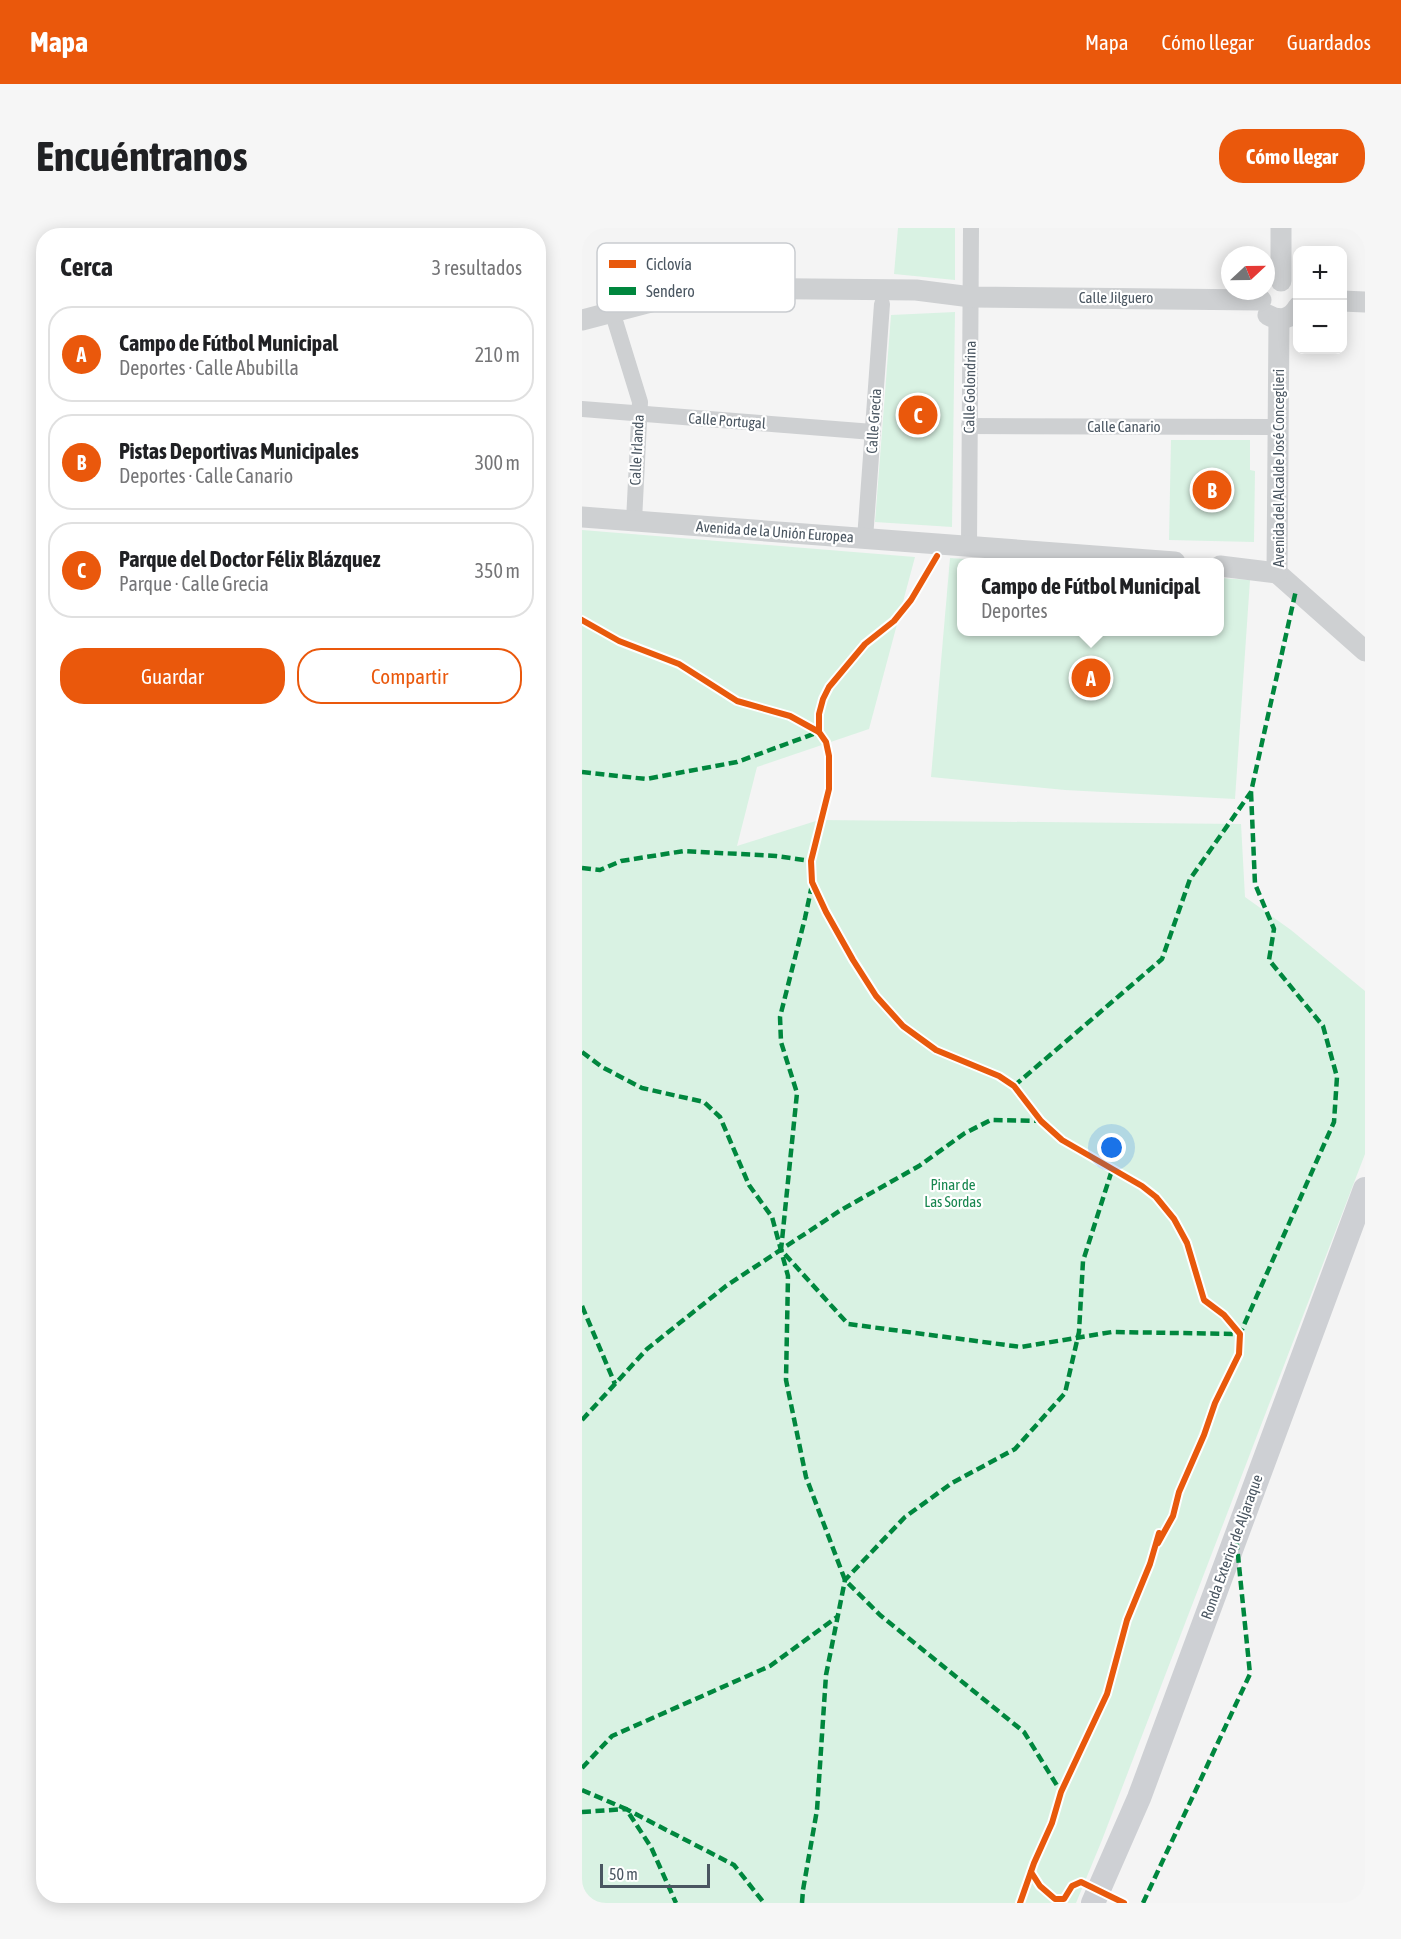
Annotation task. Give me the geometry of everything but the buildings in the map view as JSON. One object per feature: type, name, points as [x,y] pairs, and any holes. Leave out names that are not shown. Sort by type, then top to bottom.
[{"type":"main road","name":"Ronda Exterior de Aljaraque","points":[[1094,1903],[1139,1798],[1365,1189]]},
{"type":"street","name":"Calle Golondrina","points":[[969,547],[971,228]]},
{"type":"street","points":[[1275,282],[1281,228]]},
{"type":"street","points":[[795,289],[916,290],[971,297]]},
{"type":"street","name":"Calle Jilguero","points":[[971,297],[1221,292]]},
{"type":"street","points":[[795,302],[925,304],[971,297]]},
{"type":"street","points":[[1270,300],[1264,311],[1269,315],[1279,319],[1293,313]]},
{"type":"street","points":[[1347,301],[1365,302]]},
{"type":"street","name":"Calle Grecia","points":[[865,539],[882,304]]},
{"type":"street","points":[[582,334],[632,312]]},
{"type":"street","points":[[582,320],[614,318],[645,312]]},
{"type":"street","name":"Calle Irlanda","points":[[614,318],[640,402],[633,521]]},
{"type":"street","name":"Avenida del Alcalde José Conceglieri","points":[[1279,319],[1277,573],[1365,651]]},
{"type":"street","name":"Calle Portugal","points":[[582,410],[873,432]]},
{"type":"street","name":"Calle Canario","points":[[969,426],[1278,427]]},
{"type":"street","name":"Avenida de la Unión Europea","points":[[582,517],[1120,558]]},
{"type":"street","points":[[1224,566],[1277,573]]},
{"type":"green space","points":[[898,228],[955,228],[955,280],[894,274]]},
{"type":"green space","points":[[955,312],[952,527],[875,522],[891,315]]},
{"type":"green space","points":[[1171,440],[1250,440],[1250,470],[1255,471],[1254,542],[1169,540]]},
{"type":"green space","name":"Pinar de Las Sordas","points":[[582,530],[915,557],[869,729],[757,767],[737,846],[819,820],[1241,824],[1245,897],[1291,930],[1365,991],[1365,1154],[1076,1903],[582,1903]]},
{"type":"green space","points":[[950,558],[957,558],[957,636],[1224,636],[1224,578],[1250,580],[1235,799],[1065,790],[931,777]]},
{"type":"marked path","points":[[1014,1086],[1162,959],[1190,879],[1251,792],[1296,590]]},
{"type":"marked path","points":[[582,772],[646,779],[737,762],[819,732]]},
{"type":"marked path","points":[[812,885],[780,1017],[781,1042],[797,1093],[781,1250],[848,1324],[1021,1347],[1112,1332],[1240,1334],[1334,1122],[1337,1077],[1323,1026],[1269,960],[1274,929],[1255,884],[1251,792]]},
{"type":"marked path","points":[[582,868],[600,870],[621,861],[684,851],[776,856],[811,861]]},
{"type":"marked path","points":[[582,1052],[602,1067],[642,1088],[704,1102],[720,1117],[749,1185],[772,1217],[788,1276],[786,1380],[806,1477],[845,1580],[880,1615],[1024,1732],[1061,1792]]},
{"type":"marked path","points":[[582,1420],[647,1349],[726,1286],[841,1210],[919,1166],[965,1133],[991,1120],[1041,1121]]},
{"type":"marked path","points":[[802,1903],[817,1810],[826,1675],[845,1580],[905,1517],[952,1483],[1015,1449],[1065,1393],[1079,1332],[1083,1261],[1112,1170]]},
{"type":"marked path","points":[[582,1306],[615,1384]]},
{"type":"marked path","points":[[1143,1903],[1250,1674],[1236,1536]]},
{"type":"marked path","points":[[582,1768],[612,1736],[770,1666],[837,1617]]},
{"type":"marked path","points":[[582,1790],[626,1809],[651,1847],[676,1903]]},
{"type":"marked path","points":[[582,1812],[626,1809],[734,1865],[764,1903]]},
{"type":"cycle path","points":[[819,732],[819,714],[829,687],[865,644],[894,621],[911,600],[937,556]]},
{"type":"cycle path","points":[[582,620],[619,641],[679,664],[737,701],[790,716],[819,732],[826,742],[829,756],[829,789],[811,861],[812,882],[826,912],[876,996],[903,1026],[936,1050],[999,1076],[1014,1086],[1041,1121],[1062,1140],[1142,1186],[1156,1197],[1174,1219],[1187,1243],[1204,1300],[1224,1315],[1240,1334],[1239,1354],[1215,1403],[1204,1435],[1179,1492],[1173,1516],[1158,1543]]},
{"type":"cycle path","points":[[1020,1903],[1034,1863],[1052,1823],[1061,1792],[1107,1694],[1127,1620],[1150,1564],[1159,1533]]},
{"type":"cycle path","points":[[1031,1872],[1040,1886],[1055,1899],[1064,1899],[1072,1886],[1081,1882],[1124,1903]]},
{"type":"place","name":"Parque del Doctor Félix Blázquez","points":[[918,415]]},
{"type":"place","name":"Pistas Deportivas Municipales","points":[[1212,490]]},
{"type":"place","name":"Campo de Fútbol Municipal","points":[[1091,678]]}]
